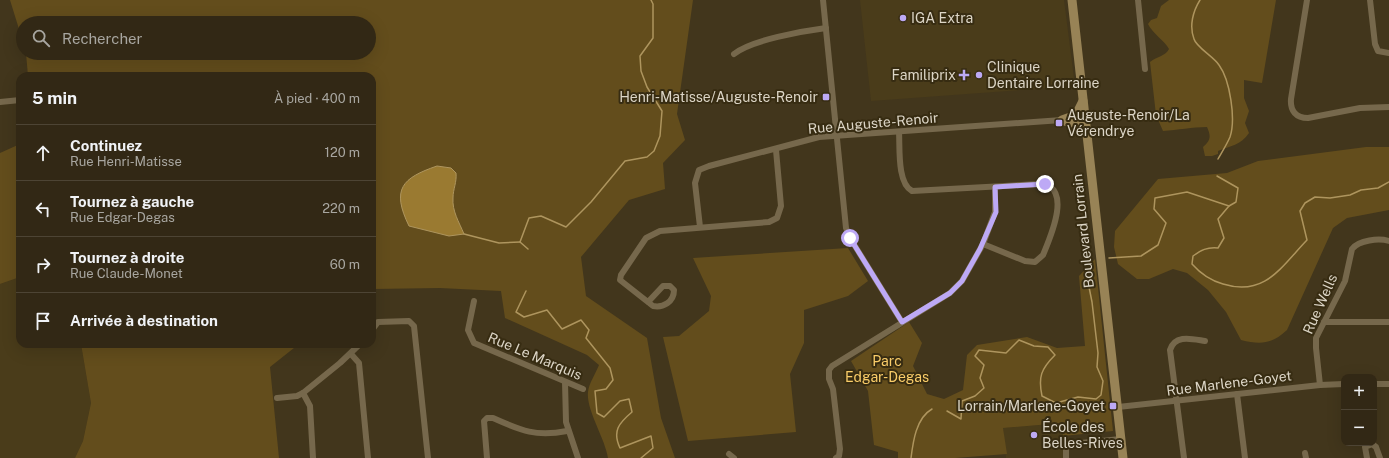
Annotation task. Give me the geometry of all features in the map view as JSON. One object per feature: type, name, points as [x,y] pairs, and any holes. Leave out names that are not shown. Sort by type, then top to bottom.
[{"type":"main road","name":"Boulevard Lorrain","points":[[1072,0],[1123,458]]},
{"type":"main road","points":[[1062,120],[1076,115],[1083,101]]},
{"type":"main road","points":[[1062,120],[1079,125],[1087,134]]},
{"type":"street","points":[[823,0],[846,228],[850,238],[902,322]]},
{"type":"street","points":[[1138,0],[1145,69]]},
{"type":"street","points":[[1307,0],[1291,99],[1291,106],[1294,113],[1303,118],[1308,118],[1360,108],[1389,107]]},
{"type":"street","points":[[1370,0],[1375,44],[1378,51],[1389,53]]},
{"type":"street","points":[[734,54],[746,46],[804,31],[826,28]]},
{"type":"street","points":[[0,102],[16,100]]},
{"type":"street","name":"Rue Auguste-Renoir","points":[[700,227],[696,178],[699,170],[709,166],[776,150],[813,138],[1062,120]]},
{"type":"street","points":[[899,132],[902,179],[908,189],[916,192],[1048,185],[1055,191],[1058,218],[1043,255],[1034,262],[1025,261],[982,244]]},
{"type":"street","points":[[648,302],[620,280],[621,275],[646,238],[660,231],[769,222],[777,218],[781,206],[776,150]]},
{"type":"street","points":[[836,458],[839,456],[840,449],[833,389],[829,379],[829,370],[832,366],[950,293],[962,281],[982,244],[996,212],[995,187]]},
{"type":"street","name":"Rue Wells","points":[[1320,385],[1315,342],[1345,281],[1351,252],[1355,246],[1361,243],[1383,240],[1389,241]]},
{"type":"street","name":"Rue Le Marquis","points":[[474,301],[468,330],[474,343],[583,389]]},
{"type":"street","points":[[376,325],[378,322],[409,321],[414,326],[428,458]]},
{"type":"street","points":[[1324,322],[1389,322]]},
{"type":"street","points":[[1184,458],[1178,402],[1170,355],[1172,343],[1178,339],[1187,338],[1205,341]]},
{"type":"street","points":[[277,398],[298,396],[303,393],[356,348]]},
{"type":"street","points":[[351,354],[359,364],[368,458]]},
{"type":"street","points":[[565,382],[567,431],[578,458]]},
{"type":"street","name":"Rue Marlene-Goyet","points":[[1118,408],[1320,385],[1341,384]]},
{"type":"street","points":[[1377,384],[1389,384]]},
{"type":"street","points":[[303,393],[310,406],[313,458]]},
{"type":"street","points":[[1237,394],[1245,458]]},
{"type":"street","points":[[487,458],[484,421],[487,418],[493,418],[533,433],[549,435],[567,431]]},
{"type":"street","points":[[1066,458],[1066,448],[1071,444],[1121,439]]},
{"type":"street","points":[[1367,458],[1365,447],[1372,444],[1376,447],[1380,458]]},
{"type":"shaded area","points":[[860,0],[1064,0],[1075,86],[871,101]]},
{"type":"shaded area","points":[[437,166],[451,168],[456,173],[453,203],[456,216],[464,234],[449,236],[409,226],[401,203],[403,187],[415,175]]},
{"type":"shaded area","points":[[16,278],[16,348],[82,348],[91,403],[83,441],[75,458],[0,458],[0,284]]},
{"type":"shaded area","name":"École des Belles-Rives","points":[[1062,423],[1065,442],[1071,444],[1069,445],[1066,458],[1006,458],[1003,428]]},
{"type":"green space","points":[[10,0],[693,0],[677,114],[685,140],[663,163],[665,189],[629,200],[581,257],[586,296],[647,338],[661,418],[675,458],[608,458],[588,399],[590,385],[599,365],[587,355],[505,318],[501,291],[440,288],[376,289],[376,72],[28,72],[27,60],[376,60],[376,16],[16,16],[16,19]]},
{"type":"green space","points":[[1169,0],[1276,0],[1262,83],[1244,80],[1244,98],[1249,111],[1245,123],[1249,133],[1239,143],[1218,151],[1218,154],[1212,156],[1205,156],[1203,147],[1210,138],[1207,127],[1163,131],[1156,115],[1150,62],[1166,53],[1169,49],[1165,43],[1152,31],[1148,24],[1151,20],[1157,18],[1161,6]]},
{"type":"green space","points":[[16,146],[16,278],[0,284],[0,153]]},
{"type":"green space","points":[[1366,147],[1389,147],[1389,210],[1347,218],[1333,228],[1287,330],[1282,335],[1271,341],[1255,343],[1241,340],[1226,312],[1208,290],[1187,273],[1173,269],[1149,279],[1137,279],[1118,264],[1114,247],[1115,231],[1158,179],[1227,173],[1258,161]]},
{"type":"green space","points":[[848,248],[868,281],[848,296],[804,310],[804,343],[790,374],[796,432],[688,441],[663,337],[679,336],[709,311],[711,296],[693,258]]},
{"type":"green space","name":"Parc Edgar-Degas","points":[[1095,259],[1113,431],[1063,436],[1062,423],[1003,428],[1007,454],[955,458],[898,458],[898,452],[874,445],[868,391],[851,361],[909,322],[922,343],[913,366],[927,394],[944,399],[963,390],[967,355],[977,345],[1027,337],[1057,348],[1085,346],[1079,276]]},
{"type":"green space","points":[[82,348],[294,348],[270,367],[279,458],[75,458],[83,441],[91,403]]},
{"type":"waterway","points":[[528,249],[520,242],[529,218],[541,216],[566,227],[591,202],[625,161],[647,157],[654,151],[660,136],[662,111],[647,87],[641,71],[640,56],[653,38],[653,4],[651,0]]},
{"type":"waterway","points":[[1200,0],[1192,19],[1194,39],[1201,49],[1219,65],[1226,80],[1231,100],[1232,129],[1230,137],[1218,159]]},
{"type":"waterway","points":[[1217,176],[1238,188],[1236,202],[1229,206],[1218,219],[1224,238],[1218,248],[1204,249],[1199,252],[1193,256],[1192,264],[1210,279],[1223,284],[1238,287],[1261,283],[1271,277],[1307,240],[1300,211],[1305,203],[1315,197],[1330,198],[1350,195],[1361,190],[1378,188],[1389,182]]},
{"type":"waterway","points":[[1109,258],[1141,256],[1158,245],[1166,223],[1154,209],[1155,198],[1187,192],[1229,206]]},
{"type":"waterway","points":[[464,234],[499,243],[520,242]]},
{"type":"waterway","points":[[947,411],[961,419],[962,401],[975,396],[984,388],[980,378],[984,365],[975,356],[979,350],[1006,353],[1019,340],[1034,346],[1048,347],[1055,355],[1046,365],[1042,374],[1040,384],[1042,396],[1056,403],[1078,397],[1096,399],[1101,395],[1103,381],[1097,367],[1098,353],[1092,302],[1086,272],[1091,262]]},
{"type":"waterway","points":[[526,291],[516,312],[524,317],[547,310],[562,329],[581,320],[589,330],[586,338],[610,368],[613,380],[606,389],[595,391],[597,413],[604,417],[620,401],[629,399],[632,412],[618,428],[618,442],[620,448],[651,436],[653,448],[641,458]]},
{"type":"waterway","points":[[911,458],[916,431],[922,418],[932,409]]},
{"type":"place","name":"IGA Extra","points":[[903,18]]},
{"type":"place","name":"Familiprix","points":[[964,75]]},
{"type":"place","name":"Clinique Dentaire Lorraine","points":[[979,75]]},
{"type":"place","name":"Henri-Matisse/Auguste-Renoir","points":[[826,97]]},
{"type":"place","name":"Auguste-Renoir/La Vérendrye","points":[[1059,123]]},
{"type":"place","name":"Lorrain/Marlene-Goyet","points":[[1113,406]]},
{"type":"place","name":"École des Belles-Rives","points":[[1034,435]]},
{"type":"route","points":[[850,238],[902,322],[950,293],[962,281],[980,249],[996,212],[995,187],[1045,184]]}]
